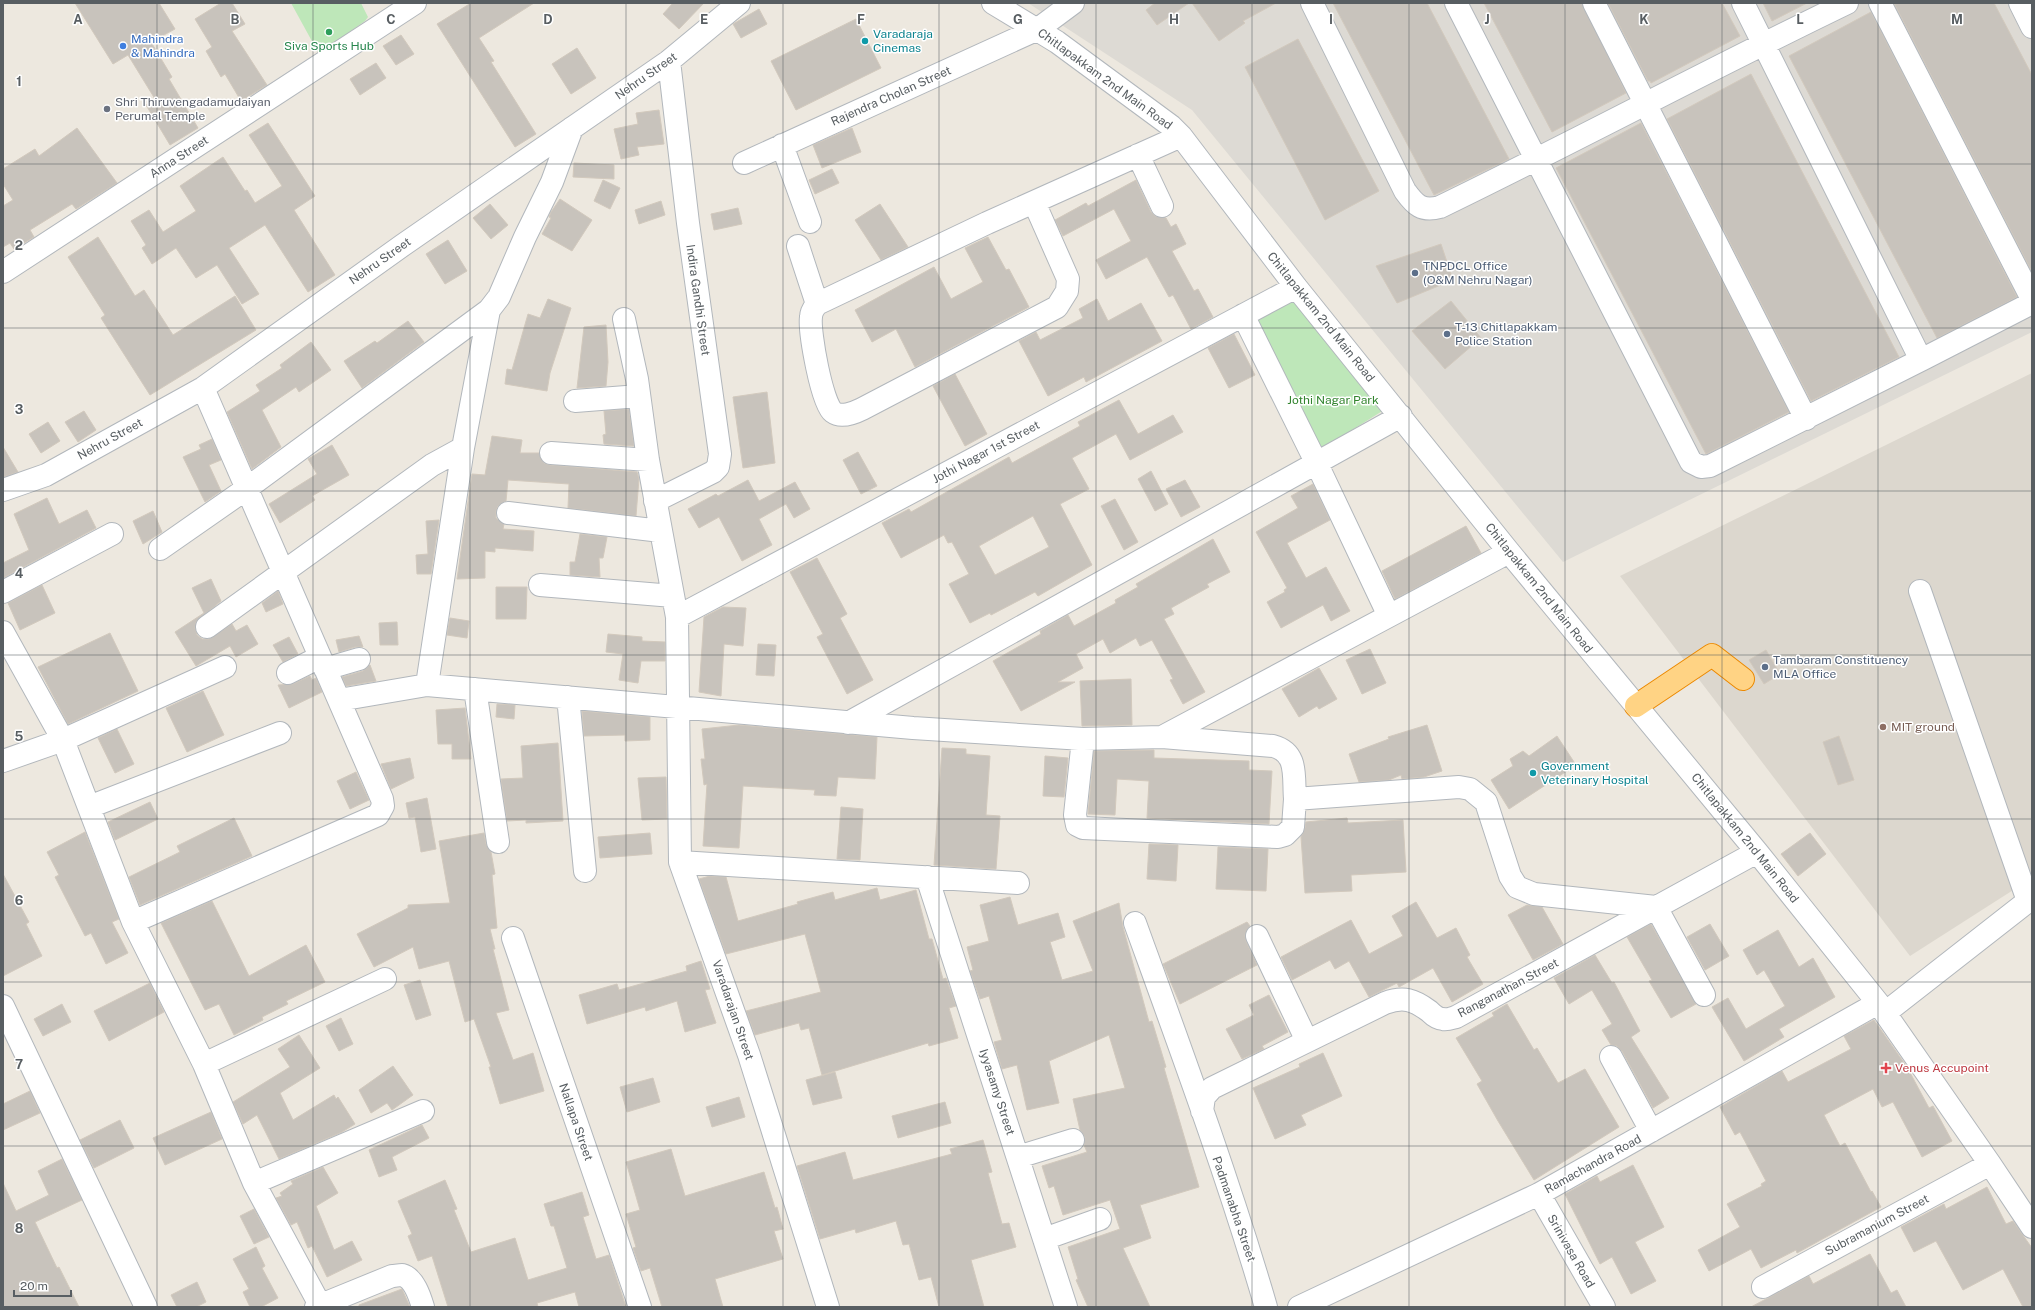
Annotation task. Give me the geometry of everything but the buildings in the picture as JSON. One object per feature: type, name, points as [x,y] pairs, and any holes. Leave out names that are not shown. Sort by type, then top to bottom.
[{"type":"highway","points":[[1636,706],[1712,655],[1743,679]]},
{"type":"street","name":"Anna Street","points":[[3,272],[415,3]]},
{"type":"street","name":"Nehru Street","points":[[3,490],[46,474],[203,388],[403,245],[669,61],[739,3]]},
{"type":"street","name":"Chitlapakkam 2nd Main Road","points":[[993,3],[1038,29],[1171,126],[1181,136],[1296,287],[1509,552],[1757,852],[1881,1008],[1990,1164],[2032,1228]]},
{"type":"street","name":"Rajendra Cholan Street","points":[[744,163],[1038,29],[1073,3]]},
{"type":"street","points":[[1312,3],[1405,191],[1420,207],[1429,210],[1440,207],[1536,161],[1764,43],[1847,3]]},
{"type":"street","points":[[1456,3],[1691,462],[1700,467],[1710,466],[1806,419],[2032,303]]},
{"type":"street","points":[[1594,3],[1806,419]]},
{"type":"street","points":[[1743,3],[1921,360]]},
{"type":"street","points":[[1880,3],[2032,299]]},
{"type":"street","points":[[2020,3],[2032,27]]},
{"type":"street","name":"Indira Gandhi Street","points":[[655,501],[713,472],[718,467],[720,454],[688,223],[669,61]]},
{"type":"street","points":[[160,549],[246,489],[489,310],[499,297],[525,237],[552,182],[572,128]]},
{"type":"street","points":[[1034,202],[1068,279],[1067,291],[1057,307],[852,414],[841,415],[833,412],[826,403],[810,326],[812,311],[817,304],[1034,202],[1181,136]]},
{"type":"street","points":[[782,145],[810,222]]},
{"type":"street","points":[[1138,155],[1162,206]]},
{"type":"street","points":[[798,246],[817,304]]},
{"type":"street","name":"Jothi Nagar 1st Street","points":[[677,617],[1296,287]]},
{"type":"street","points":[[427,685],[464,448],[489,310]]},
{"type":"street","points":[[1243,315],[1316,462],[1389,616]]},
{"type":"street","name":"Varadarajan Street","points":[[624,319],[640,396],[648,460],[677,617],[680,862],[749,1055],[828,1307]]},
{"type":"street","points":[[133,922],[371,818],[381,812],[383,806],[382,799],[203,388]]},
{"type":"street","points":[[575,401],[640,396]]},
{"type":"street","points":[[848,723],[1401,416]]},
{"type":"street","points":[[207,627],[283,574],[432,465],[464,448]]},
{"type":"street","points":[[551,453],[648,460]]},
{"type":"street","points":[[508,514],[661,531]]},
{"type":"street","points":[[3,592],[112,534]]},
{"type":"street","points":[[1162,737],[1509,552]]},
{"type":"street","points":[[540,585],[673,596]]},
{"type":"street","points":[[1920,591],[2030,900]]},
{"type":"street","points":[[3,632],[63,740],[133,922],[204,1064],[254,1184],[318,1306],[392,1276],[402,1275],[410,1281],[421,1301]]},
{"type":"street","points":[[288,674],[323,663],[359,659]]},
{"type":"street","points":[[3,761],[63,740],[225,667]]},
{"type":"street","points":[[339,700],[427,685],[677,706],[848,723],[1083,739],[1162,737],[1273,746],[1283,749],[1292,759],[1294,799],[1293,828],[1285,835],[1278,837],[1083,828],[1077,825],[1075,815],[1083,739]]},
{"type":"street","points":[[475,689],[498,842]]},
{"type":"street","points":[[568,697],[586,871]]},
{"type":"street","points":[[89,807],[280,733]]},
{"type":"street","points":[[1294,799],[1459,787],[1470,789],[1486,802],[1510,876],[1517,886],[1534,894],[1656,907],[1704,995]]},
{"type":"street","name":"Ranganathan Street","points":[[1202,1111],[1204,1097],[1212,1088],[1396,999],[1406,998],[1417,1002],[1436,1016],[1443,1019],[1456,1017],[1757,852]]},
{"type":"street","points":[[680,862],[1018,883]]},
{"type":"street","name":"Iyyasamy Street","points":[[928,877],[1066,1307]]},
{"type":"street","name":"Ramachandra Road","points":[[1299,1307],[1539,1194],[1651,1131],[1881,1008],[2030,900]]},
{"type":"street","name":"Padmanabha Street","points":[[1135,923],[1202,1111],[1249,1250],[1266,1307]]},
{"type":"street","points":[[1257,936],[1307,1041]]},
{"type":"street","name":"Nallapa Street","points":[[513,938],[640,1307]]},
{"type":"street","points":[[204,1064],[386,980]]},
{"type":"street","points":[[3,1006],[146,1307]]},
{"type":"street","points":[[1611,1057],[1651,1131]]},
{"type":"street","points":[[254,1184],[423,1111]]},
{"type":"street","points":[[1018,1157],[1073,1140]]},
{"type":"street","name":"Subramanium Street","points":[[1763,1287],[1990,1164]]},
{"type":"street","name":"Srinivasa Road","points":[[1539,1194],[1604,1307]]},
{"type":"street","points":[[1044,1239],[1100,1219]]},
{"type":"shaded area","points":[[1028,3],[2032,3],[2032,332],[1563,562],[1192,110]]},
{"type":"shaded area","name":"MIT ground","points":[[2032,373],[2032,878],[1910,956],[1620,576]]},
{"type":"green space","name":"Siva Sports Hub","points":[[291,3],[361,3],[368,17],[365,21],[319,54]]},
{"type":"green space","name":"Jothi Nagar Park","points":[[1297,297],[1384,410],[1317,452],[1256,322]]},
{"type":"place","name":"Siva Sports Hub","points":[[329,32]]},
{"type":"place","name":"Varadaraja Cinemas","points":[[865,41]]},
{"type":"place","name":"Mahindra & Mahindra","points":[[123,46]]},
{"type":"place","name":"Shri Thiruvengadamudaiyan Perumal Temple","points":[[107,109]]},
{"type":"place","name":"TNPDCL Office (O&M Nehru Nagar)","points":[[1415,273]]},
{"type":"place","name":"T-13 Chitlapakkam Police Station","points":[[1447,334]]},
{"type":"place","name":"Tambaram Constituency MLA Office","points":[[1765,667]]},
{"type":"place","name":"MIT ground","points":[[1883,727]]},
{"type":"place","name":"Government Veterinary Hospital","points":[[1533,773]]},
{"type":"place","name":"Venus Accupoint","points":[[1886,1068]]}]
